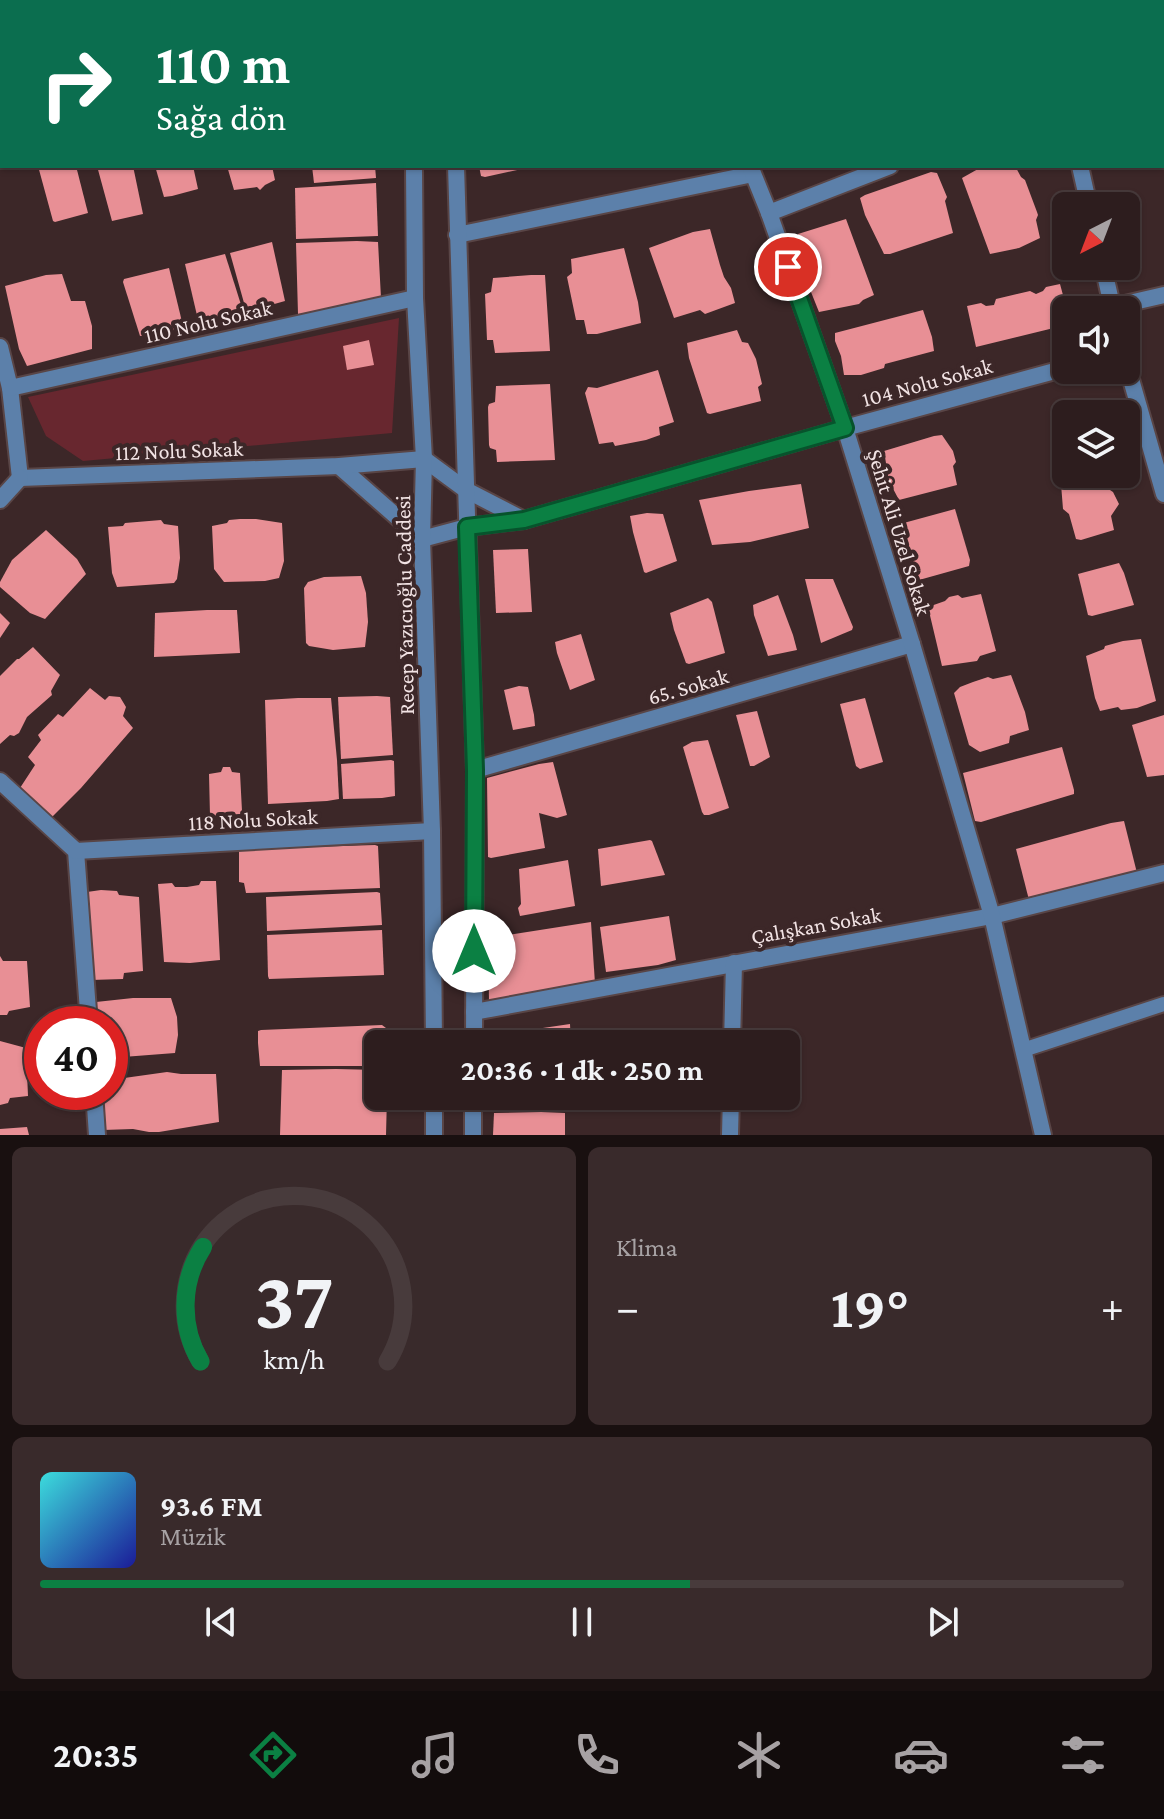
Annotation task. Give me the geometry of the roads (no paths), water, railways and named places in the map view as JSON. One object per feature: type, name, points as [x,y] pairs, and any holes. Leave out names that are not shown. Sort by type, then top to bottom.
[{"type":"street","name":"Recep Yazıcıoğlu Caddesi","points":[[414,168],[415,298],[424,459],[422,539],[432,831],[434,1030]]},
{"type":"street","points":[[456,168],[475,770],[474,1030]]},
{"type":"street","points":[[769,213],[885,168]]},
{"type":"street","points":[[1080,168],[1086,192]]},
{"type":"street","points":[[457,235],[751,170]]},
{"type":"street","name":"Şehit Ali Uzel Sokak","points":[[751,170],[845,428],[912,644],[992,916],[1043,1135]]},
{"type":"street","points":[[1140,301],[1164,295]]},
{"type":"street","name":"110 Nolu Sokak","points":[[10,388],[415,298]]},
{"type":"street","points":[[0,347],[10,388],[20,478],[0,500]]},
{"type":"street","name":"104 Nolu Sokak","points":[[422,539],[467,527],[524,520],[1052,372]]},
{"type":"street","points":[[1132,384],[1164,494]]},
{"type":"street","points":[[424,459],[466,490],[524,520]]},
{"type":"street","name":"112 Nolu Sokak","points":[[20,478],[339,466],[424,459]]},
{"type":"street","points":[[339,466],[422,539]]},
{"type":"street","name":"65. Sokak","points":[[475,770],[912,644]]},
{"type":"street","points":[[0,781],[76,851],[88,1006]]},
{"type":"street","name":"118 Nolu Sokak","points":[[76,851],[432,831]]},
{"type":"street","name":"Çalışkan Sokak","points":[[474,1012],[992,916],[1164,873]]},
{"type":"street","points":[[732,1030],[734,963]]},
{"type":"street","points":[[95,1110],[97,1135]]},
{"type":"street","points":[[434,1110],[434,1135]]},
{"type":"street","points":[[473,1110],[473,1135]]},
{"type":"street","points":[[730,1135],[731,1110]]},
{"type":"lane","points":[[1023,1050],[1164,1004]]}]
